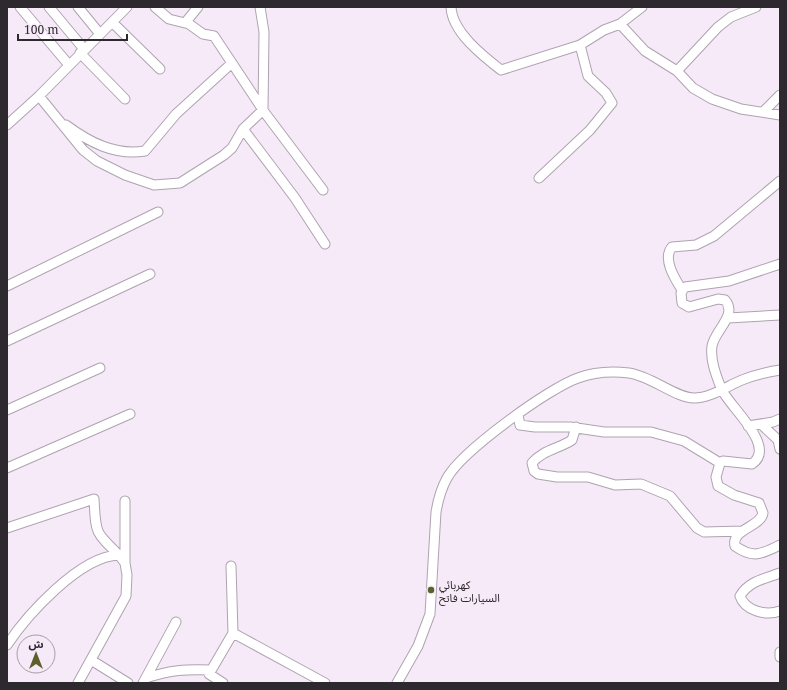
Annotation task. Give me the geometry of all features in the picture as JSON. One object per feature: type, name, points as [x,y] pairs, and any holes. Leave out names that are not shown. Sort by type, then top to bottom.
[{"type":"street","points":[[20,7],[69,65]]},
{"type":"street","points":[[49,7],[82,51],[125,99]]},
{"type":"street","points":[[78,7],[100,34]]},
{"type":"street","points":[[7,126],[39,96],[82,51],[113,23],[127,7]]},
{"type":"street","points":[[155,7],[169,19],[184,23],[203,34],[214,36],[263,110],[324,190]]},
{"type":"street","points":[[184,23],[198,7]]},
{"type":"street","points":[[39,96],[83,150],[97,161],[125,175],[154,185],[180,184],[188,180],[232,148],[243,129],[263,110],[264,32],[260,7]]},
{"type":"street","points":[[451,7],[451,14],[472,47],[501,70],[580,45],[604,30],[620,24],[642,7]]},
{"type":"street","points":[[677,71],[718,27],[732,17],[756,7]]},
{"type":"street","points":[[113,23],[160,69]]},
{"type":"street","points":[[620,24],[645,51],[677,71],[693,88],[712,99],[741,109],[780,115]]},
{"type":"street","points":[[539,178],[590,130],[612,102],[606,93],[588,76],[580,45]]},
{"type":"street","points":[[56,118],[84,138],[115,151],[127,153],[144,151],[176,114],[232,63]]},
{"type":"street","points":[[763,112],[780,94]]},
{"type":"street","points":[[243,129],[283,181],[325,244]]},
{"type":"street","points":[[720,463],[723,461],[732,461],[744,465],[752,464],[757,461],[759,456],[759,446],[755,436],[722,390],[714,368],[712,348],[719,330],[728,318],[730,309],[725,300],[718,299],[689,308],[682,303],[682,290],[672,273],[668,255],[672,247],[696,245],[714,236],[780,181]]},
{"type":"street","points":[[7,286],[158,212]]},
{"type":"street","points":[[682,290],[685,287],[693,285],[729,281],[780,264]]},
{"type":"street","points":[[7,341],[150,274]]},
{"type":"street","points":[[728,318],[780,316]]},
{"type":"street","points":[[7,410],[100,368]]},
{"type":"street","points":[[397,683],[418,646],[430,614],[436,512],[439,495],[447,476],[463,458],[492,433],[554,390],[578,378],[594,374],[630,373],[650,379],[675,392],[694,398],[722,390],[742,379],[780,370]]},
{"type":"street","points":[[7,468],[130,414]]},
{"type":"street","points":[[518,415],[520,425],[576,428],[604,432],[651,432],[684,441],[720,463]]},
{"type":"street","points":[[748,426],[762,425],[780,419]]},
{"type":"street","points":[[762,425],[778,440],[780,449]]},
{"type":"street","points":[[576,428],[572,440],[556,449],[539,455],[532,463],[534,471],[538,474],[557,477],[588,478],[615,485],[641,484],[670,496],[697,528],[704,532],[743,531]]},
{"type":"street","points":[[720,463],[716,477],[718,486],[734,495],[759,503],[762,508],[763,516],[760,520],[736,537],[734,541],[735,546],[749,553],[760,554],[780,545]]},
{"type":"street","points":[[7,528],[94,499],[96,529],[99,536],[119,555],[125,566]]},
{"type":"street","points":[[78,683],[126,596],[125,501]]},
{"type":"street","points":[[8,641],[32,612],[68,579],[91,564],[112,555],[119,555]]},
{"type":"street","points":[[223,683],[209,674],[233,632],[231,566]]},
{"type":"street","points":[[780,573],[752,583],[744,588],[740,596],[743,604],[749,609],[775,613],[780,611]]},
{"type":"street","points":[[144,680],[176,622]]},
{"type":"street","points":[[233,632],[325,683]]},
{"type":"street","points":[[780,652],[780,657]]},
{"type":"street","points":[[91,660],[128,683]]},
{"type":"street","points":[[144,680],[170,670],[211,670]]},
{"type":"place","name":"كهربائي السيارات فاتح","points":[[431,590]]}]
